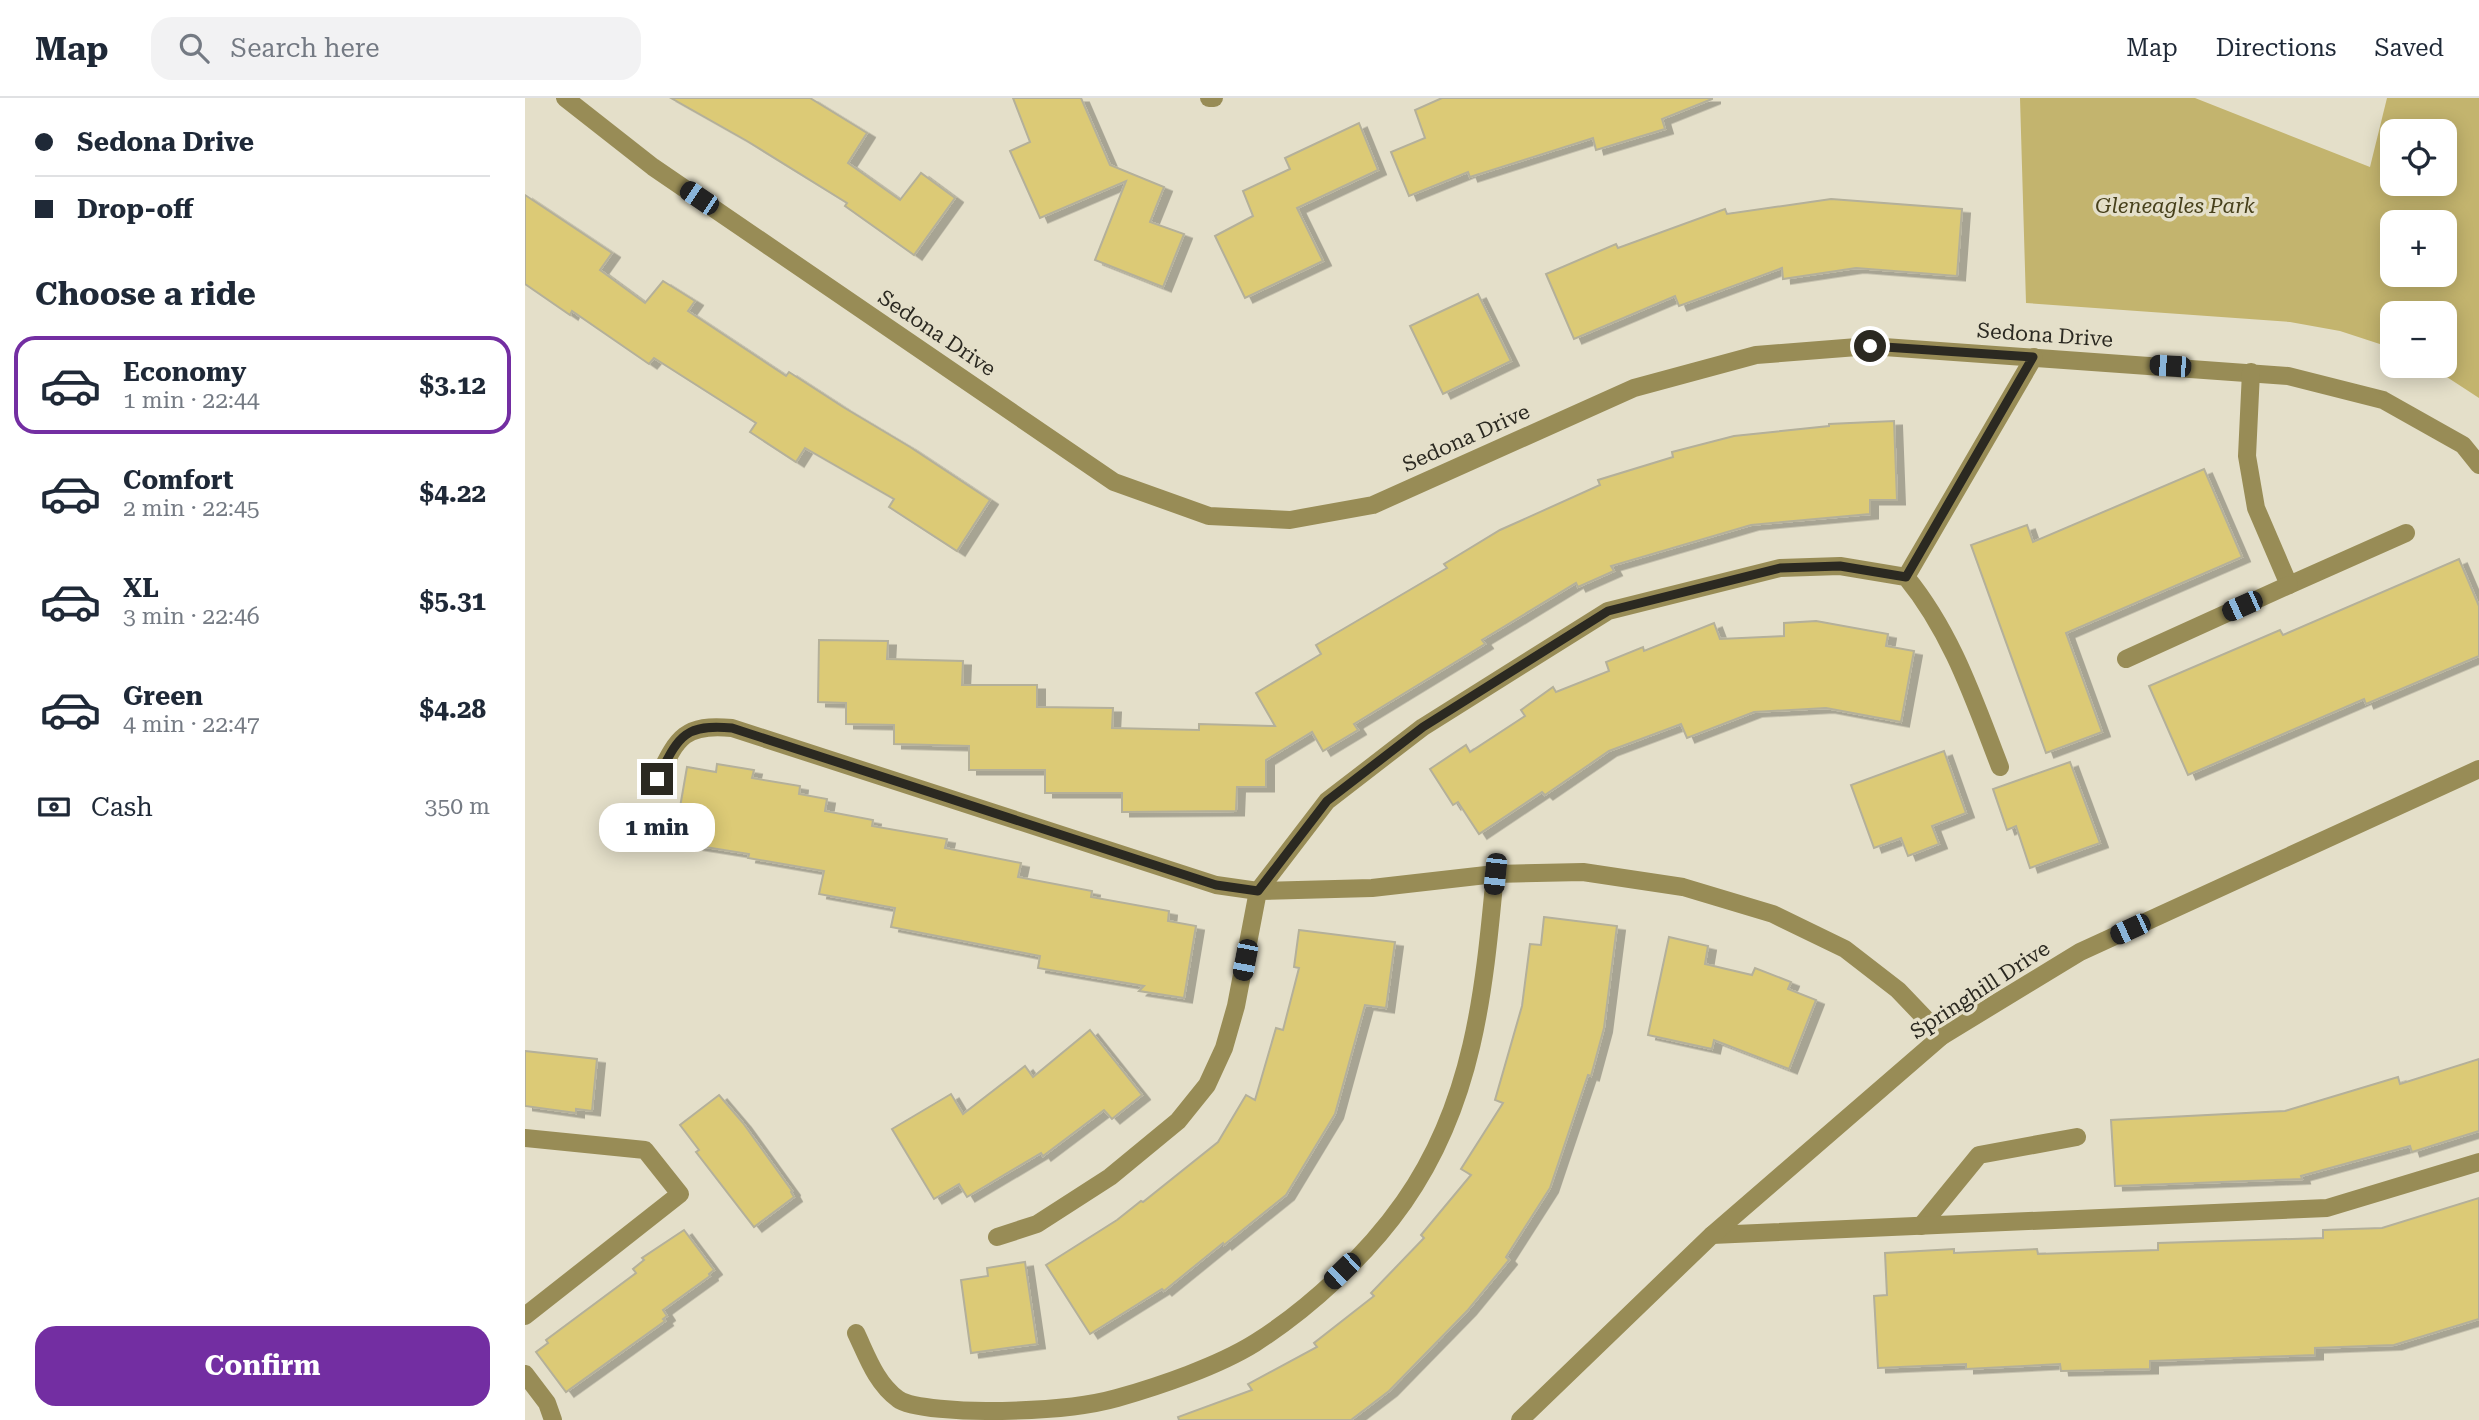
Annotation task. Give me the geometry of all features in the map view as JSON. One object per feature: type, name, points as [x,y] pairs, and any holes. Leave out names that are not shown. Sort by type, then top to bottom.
[{"type":"street","name":"Sedona Drive","points":[[565,98],[653,167],[1114,482],[1209,516],[1290,520],[1373,505],[1634,388],[1756,355],[1870,346],[2288,376],[2383,400],[2463,445],[2479,465]]},
{"type":"street","points":[[1906,577],[2033,357]]},
{"type":"street","points":[[2252,372],[2248,456],[2256,508],[2289,585]]},
{"type":"street","points":[[2126,659],[2406,533]]},
{"type":"street","points":[[997,1237],[1037,1224],[1110,1177],[1178,1121],[1207,1085],[1224,1048],[1236,1006],[1258,891],[1327,801],[1423,727],[1608,611],[1780,568],[1840,566],[1906,577],[1926,600],[1959,661],[2000,767]]},
{"type":"street","points":[[657,779],[675,743],[691,731],[711,726],[732,728],[1216,885],[1258,891],[1372,888],[1495,874],[1583,872],[1683,887],[1773,914],[1845,949],[1898,990],[1942,1036]]},
{"type":"street","name":"Springhill Drive","points":[[1520,1420],[1712,1235],[1942,1036],[2080,952],[2479,769]]},
{"type":"street","points":[[856,1333],[882,1385],[900,1402],[957,1411],[1031,1411],[1115,1399],[1186,1376],[1253,1344],[1308,1305],[1360,1255],[1404,1202],[1440,1139],[1472,1048],[1485,982],[1495,874]]},
{"type":"street","points":[[525,1138],[645,1150],[680,1194],[525,1316]]},
{"type":"street","points":[[1921,1226],[1979,1155],[2077,1138]]},
{"type":"street","points":[[1712,1235],[2327,1208],[2479,1162]]},
{"type":"street","points":[[525,1374],[547,1403],[553,1420]]},
{"type":"green space","name":"Gleneagles Park","points":[[2020,98],[2195,98],[2370,167],[2380,126],[2380,196],[2457,196],[2457,119],[2382,119],[2387,98],[2479,98],[2479,398],[2448,378],[2457,378],[2457,301],[2380,301],[2380,344],[2340,331],[2290,322],[2026,303]]},
{"type":"building","points":[[671,98],[810,98],[867,133],[848,163],[900,200],[921,173],[955,198],[914,255],[845,206],[847,203]]},
{"type":"building","points":[[1013,98],[1081,98],[1110,165],[1164,187],[1150,222],[1184,234],[1163,287],[1095,260],[1126,181],[1040,218],[1010,151],[1030,142]]},
{"type":"building","points":[[1442,98],[1712,99],[1662,119],[1665,129],[1596,150],[1593,138],[1470,177],[1468,172],[1409,196],[1391,152],[1425,138],[1415,110]]},
{"type":"building","points":[[1359,123],[1378,170],[1297,208],[1323,261],[1245,298],[1215,236],[1253,216],[1243,191],[1290,169],[1285,158]]},
{"type":"building","points":[[525,195],[612,253],[600,270],[645,303],[663,281],[695,301],[688,311],[786,376],[789,372],[990,500],[957,551],[889,507],[894,499],[805,448],[796,462],[750,432],[756,423],[654,358],[649,364],[572,311],[570,315],[525,284]]},
{"type":"building","points":[[1831,199],[1962,209],[1957,276],[1856,268],[1783,279],[1782,268],[1679,306],[1675,296],[1574,339],[1546,274],[1616,244],[1618,248],[1725,209],[1727,214]]},
{"type":"building","points":[[1478,294],[1511,361],[1443,394],[1410,326]]},
{"type":"building","points":[[1894,421],[1897,500],[1870,500],[1870,514],[1751,525],[1611,566],[1614,571],[1578,587],[1576,583],[1482,640],[1485,644],[1354,724],[1358,730],[1323,751],[1312,732],[1266,760],[1266,787],[1237,787],[1236,811],[1122,812],[1122,793],[1045,793],[1045,770],[969,770],[969,746],[894,744],[894,725],[846,724],[846,703],[818,702],[819,640],[888,641],[887,659],[963,661],[962,685],[1037,685],[1037,707],[1113,708],[1112,728],[1199,730],[1199,724],[1275,726],[1256,693],[1321,654],[1316,645],[1447,568],[1444,564],[1500,530],[1600,485],[1598,480],[1673,457],[1672,452],[1734,436],[1829,424]]},
{"type":"building","points":[[2204,469],[2242,557],[2066,633],[2102,732],[2046,753],[1971,545],[2027,525],[2033,542]]},
{"type":"building","points":[[2459,559],[2479,606],[2479,656],[2366,704],[2364,699],[2188,775],[2149,686],[2280,630],[2283,635]]},
{"type":"building","points":[[1816,621],[1888,634],[1886,646],[1914,651],[1901,722],[1826,708],[1754,712],[1687,738],[1681,724],[1609,751],[1545,795],[1542,792],[1479,834],[1458,802],[1453,805],[1430,769],[1466,745],[1470,752],[1525,716],[1521,710],[1553,687],[1556,692],[1609,671],[1606,662],[1643,647],[1644,651],[1714,623],[1720,639],[1784,636],[1784,623]]},
{"type":"building","points":[[1944,751],[1966,813],[1932,826],[1939,844],[1908,856],[1901,838],[1874,848],[1851,785]]},
{"type":"building","points":[[2070,762],[2100,843],[2030,868],[2016,826],[2007,830],[1993,789]]},
{"type":"building","points":[[717,764],[754,770],[752,778],[800,786],[799,794],[827,799],[825,811],[873,820],[872,826],[947,839],[945,848],[1021,863],[1018,877],[1092,891],[1091,897],[1169,911],[1168,921],[1196,926],[1184,998],[1139,991],[1144,986],[1038,968],[1040,956],[891,927],[895,908],[819,894],[824,871],[748,858],[749,854],[674,842],[687,767],[716,772]]},
{"type":"building","points":[[1544,917],[1617,926],[1604,1028],[1591,1076],[1588,1075],[1550,1188],[1506,1257],[1509,1260],[1468,1310],[1389,1391],[1351,1420],[1179,1420],[1178,1417],[1252,1390],[1248,1384],[1317,1347],[1314,1343],[1374,1296],[1371,1293],[1424,1238],[1421,1235],[1471,1175],[1461,1169],[1503,1103],[1495,1100],[1522,1006],[1530,944],[1541,945]]},
{"type":"building","points":[[1299,930],[1395,942],[1386,1008],[1365,1005],[1335,1114],[1286,1195],[1164,1291],[1162,1289],[1090,1334],[1046,1265],[1143,1202],[1218,1142],[1246,1095],[1255,1100],[1276,1028],[1283,1030],[1299,968],[1294,967]]},
{"type":"building","points":[[1669,937],[1708,946],[1705,964],[1752,975],[1755,968],[1791,982],[1788,989],[1816,1000],[1789,1069],[1714,1040],[1712,1049],[1648,1035]]},
{"type":"building","points":[[1090,1030],[1142,1095],[1112,1119],[1104,1110],[1043,1156],[1041,1153],[967,1197],[959,1184],[934,1199],[892,1129],[951,1094],[963,1114],[1025,1066],[1033,1077]]},
{"type":"building","points":[[525,1051],[597,1059],[592,1111],[576,1109],[576,1113],[525,1106]]},
{"type":"building","points":[[2479,1059],[2479,1131],[2412,1152],[2410,1146],[2301,1176],[2302,1179],[2115,1186],[2111,1120],[2285,1111],[2398,1077],[2400,1084]]},
{"type":"building","points":[[719,1095],[743,1123],[794,1197],[754,1227],[696,1152],[699,1150],[680,1125]]},
{"type":"building","points":[[2479,1198],[2479,1319],[2394,1345],[2315,1348],[2315,1355],[2150,1361],[2150,1369],[2061,1371],[2060,1364],[1966,1369],[1966,1364],[1878,1368],[1874,1296],[1887,1295],[1885,1253],[1954,1249],[1954,1253],[2037,1249],[2038,1254],[2158,1250],[2158,1243],[2323,1238],[2323,1230],[2382,1228]]},
{"type":"building","points":[[684,1230],[714,1270],[710,1276],[663,1310],[667,1316],[663,1319],[665,1321],[566,1392],[536,1352],[548,1343],[546,1340],[636,1273],[633,1269],[644,1260],[642,1258]]},
{"type":"building","points":[[1025,1262],[1037,1344],[971,1353],[961,1280],[988,1276],[987,1268]]},
{"type":"route","points":[[657,779],[675,743],[691,731],[711,726],[732,728],[1216,885],[1258,891],[1327,801],[1423,727],[1608,611],[1780,568],[1840,566],[1906,577],[2033,357],[1870,346]]}]
